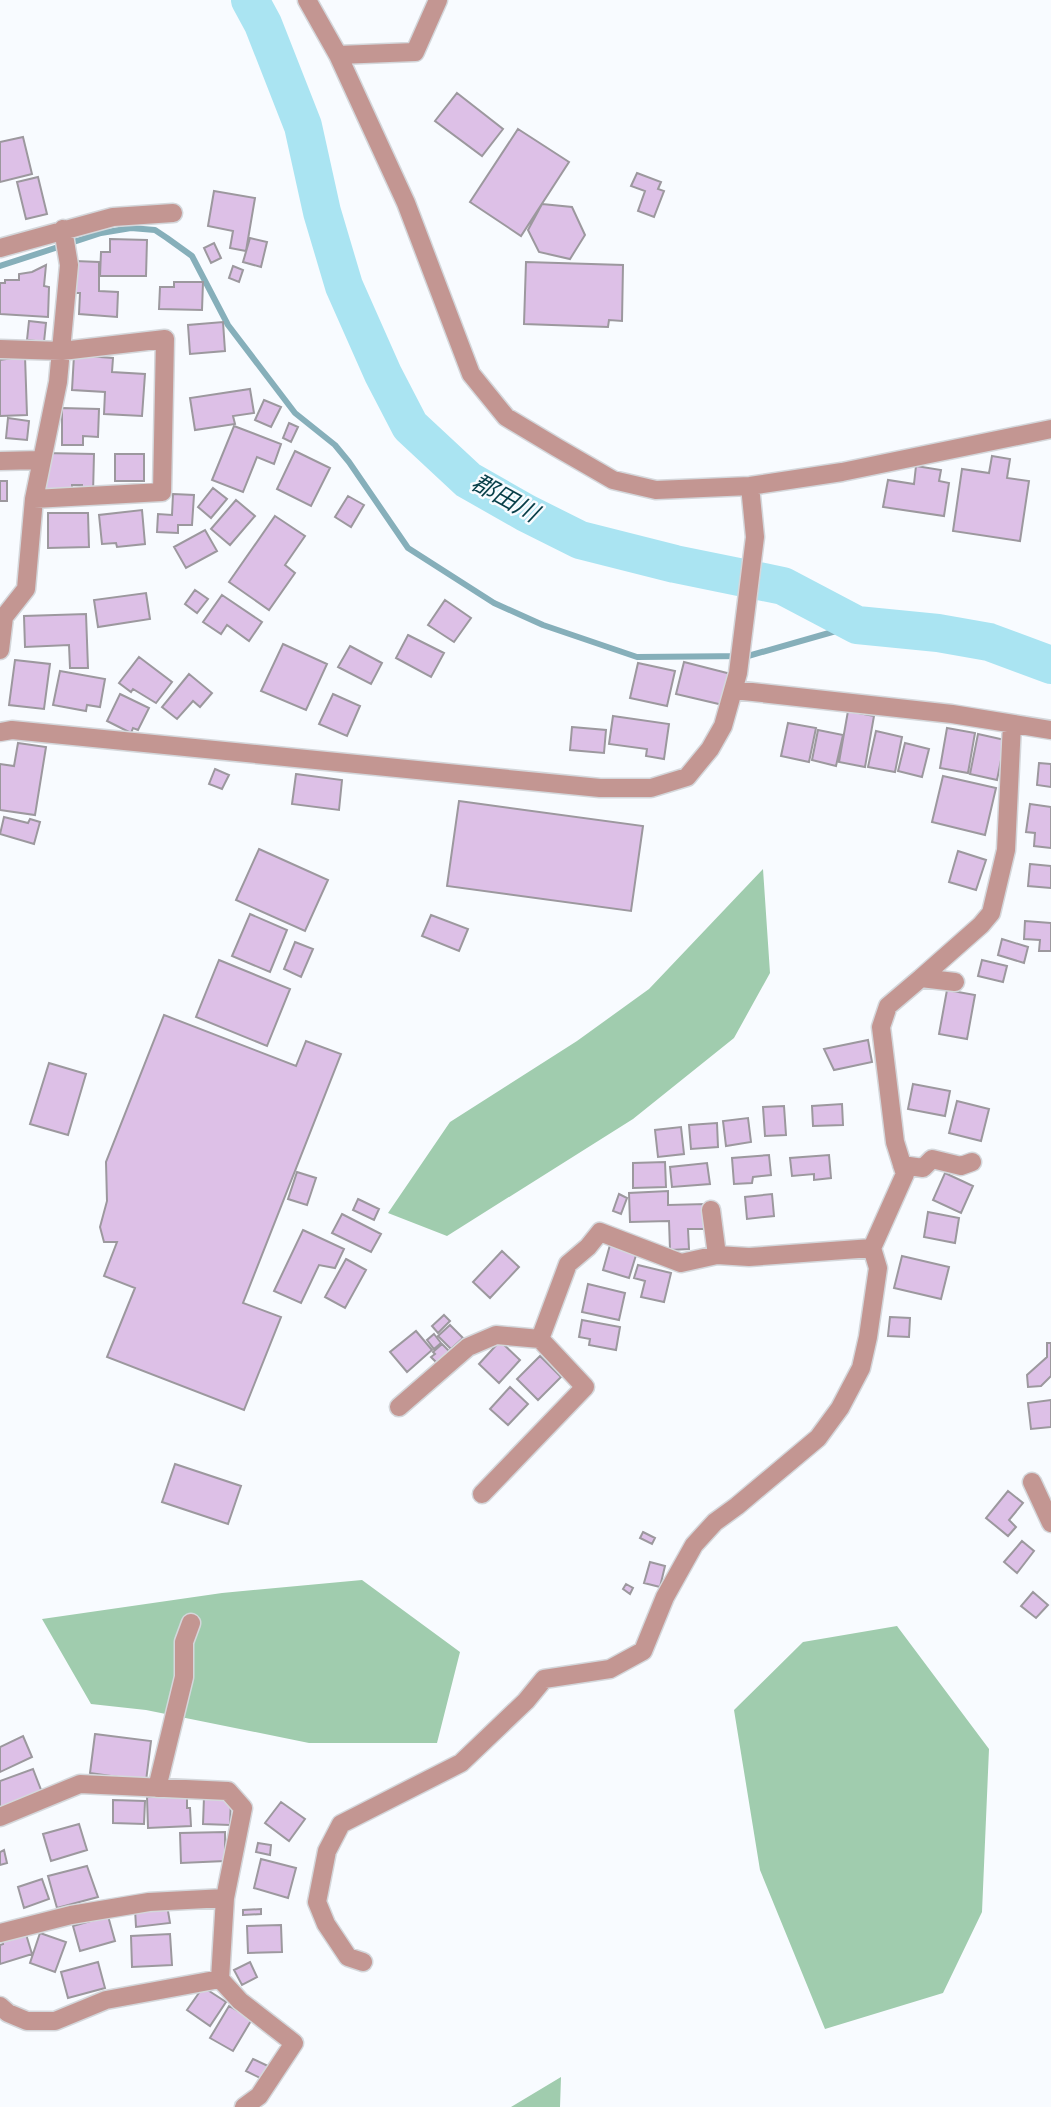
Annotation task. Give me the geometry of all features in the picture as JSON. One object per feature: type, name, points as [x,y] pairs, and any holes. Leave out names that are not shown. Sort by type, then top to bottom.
[{"type":"street","points":[[307,0],[338,54],[406,203],[471,374],[506,417],[613,480],[656,490],[750,486],[842,472],[1051,429]]},
{"type":"street","points":[[338,54],[415,52],[438,0]]},
{"type":"street","points":[[0,248],[113,216],[173,213]]},
{"type":"street","points":[[0,650],[4,617],[26,589],[34,499],[58,383],[68,259],[63,230]]},
{"type":"street","points":[[0,349],[62,351],[165,339],[162,492],[34,499]]},
{"type":"street","points":[[0,461],[41,460]]},
{"type":"street","points":[[0,732],[46,734],[600,788],[652,788],[687,777],[710,749],[723,726],[736,681],[755,537],[750,486]]},
{"type":"street","points":[[736,681],[1051,730]]},
{"type":"street","points":[[363,1962],[348,1958],[326,1924],[317,1902],[327,1851],[341,1824],[461,1763],[526,1701],[544,1679],[610,1669],[643,1651],[665,1597],[694,1545],[715,1522],[818,1438],[840,1408],[861,1368],[878,1268],[872,1248],[905,1174],[895,1142],[881,1027],[888,1006],[981,925],[991,913],[1006,850],[1012,724]]},
{"type":"street","points":[[921,978],[955,982]]},
{"type":"street","points":[[902,1165],[923,1168],[932,1160],[961,1166],[972,1162]]},
{"type":"street","points":[[711,1210],[717,1255]]},
{"type":"street","points":[[540,1339],[568,1264],[588,1247],[600,1232],[681,1263],[717,1255],[749,1257],[872,1248]]},
{"type":"street","points":[[399,1407],[468,1347],[496,1335],[540,1339],[584,1387],[482,1494]]},
{"type":"street","points":[[1032,1482],[1051,1523]]},
{"type":"street","points":[[157,1788],[184,1677],[184,1642],[191,1623]]},
{"type":"street","points":[[0,1817],[80,1784],[228,1791],[243,1808],[225,1898],[220,1979],[240,2001],[294,2043],[259,2096],[244,2107]]},
{"type":"street","points":[[0,1933],[71,1915],[149,1902],[225,1898]]},
{"type":"street","points":[[0,2006],[8,2013],[27,2021],[54,2021],[106,2000],[220,1979]]},
{"type":"green space","points":[[763,869],[770,973],[734,1038],[633,1119],[447,1236],[388,1213],[450,1122],[577,1041],[649,989]]},
{"type":"green space","points":[[362,1580],[460,1652],[437,1743],[309,1743],[146,1710],[91,1704],[42,1619],[222,1593]]},
{"type":"green space","points":[[897,1626],[989,1749],[982,1912],[943,1993],[825,2029],[760,1870],[734,1710],[803,1642]]},
{"type":"green space","points":[[561,2077],[560,2107],[511,2107]]},
{"type":"building","points":[[457,93],[503,129],[482,156],[435,121]]},
{"type":"building","points":[[518,129],[569,162],[521,236],[470,202]]},
{"type":"building","points":[[23,137],[32,174],[0,182],[0,142]]},
{"type":"building","points":[[637,173],[661,182],[658,189],[664,191],[654,217],[638,211],[645,191],[631,186]]},
{"type":"building","points":[[38,177],[47,214],[26,219],[17,182]]},
{"type":"building","points":[[214,191],[255,198],[246,251],[230,248],[233,231],[208,226]]},
{"type":"building","points":[[542,204],[572,207],[585,235],[570,259],[539,252],[528,230]]},
{"type":"building","points":[[250,238],[267,242],[261,267],[243,262]]},
{"type":"building","points":[[110,239],[147,240],[146,276],[100,276],[101,252],[110,252]]},
{"type":"building","points":[[214,243],[221,258],[211,263],[204,248]]},
{"type":"building","points":[[75,261],[99,262],[99,291],[118,292],[117,317],[79,314],[80,293],[74,293]]},
{"type":"building","points":[[526,262],[623,265],[622,321],[609,320],[608,327],[524,324]]},
{"type":"building","points":[[46,265],[44,286],[49,287],[48,317],[0,314],[0,283],[5,283],[5,280],[19,280],[19,274],[32,272]]},
{"type":"building","points":[[233,266],[243,270],[239,282],[229,278]]},
{"type":"building","points":[[174,282],[203,282],[202,310],[159,309],[160,287],[174,287]]},
{"type":"building","points":[[29,321],[46,323],[44,342],[27,340]]},
{"type":"building","points":[[223,322],[225,351],[190,354],[188,325]]},
{"type":"building","points":[[74,355],[113,358],[112,372],[145,374],[142,416],[104,414],[105,392],[72,390]]},
{"type":"building","points":[[25,356],[27,415],[0,416],[0,360]]},
{"type":"building","points":[[250,389],[254,413],[233,416],[235,424],[195,430],[190,398]]},
{"type":"building","points":[[264,400],[281,407],[271,427],[255,420]]},
{"type":"building","points":[[62,408],[99,409],[98,437],[83,436],[83,445],[62,445]]},
{"type":"building","points":[[8,418],[29,421],[27,440],[6,438]]},
{"type":"building","points":[[289,423],[298,427],[291,442],[283,438]]},
{"type":"building","points":[[234,426],[281,444],[274,464],[257,457],[243,492],[212,480]]},
{"type":"building","points":[[295,451],[330,468],[311,506],[277,489]]},
{"type":"building","points":[[44,453],[94,454],[93,494],[82,493],[82,485],[72,485],[72,495],[42,494]]},
{"type":"building","points":[[115,454],[144,454],[144,481],[115,481]]},
{"type":"building","points":[[992,456],[1010,459],[1007,478],[1029,481],[1020,541],[953,531],[962,469],[989,473]]},
{"type":"building","points":[[916,466],[941,470],[939,481],[949,483],[944,516],[883,507],[888,480],[914,484]]},
{"type":"building","points":[[0,481],[7,481],[7,501],[0,501]]},
{"type":"building","points":[[213,488],[227,499],[211,518],[198,507]]},
{"type":"building","points":[[173,494],[194,495],[192,525],[178,525],[178,533],[157,532],[158,514],[172,515]]},
{"type":"building","points":[[348,496],[364,505],[351,527],[335,517]]},
{"type":"building","points":[[236,500],[255,516],[230,545],[211,529]]},
{"type":"building","points":[[142,510],[145,544],[117,547],[116,543],[102,544],[99,515]]},
{"type":"building","points":[[48,513],[88,513],[89,547],[48,548]]},
{"type":"building","points":[[275,516],[305,536],[285,565],[295,573],[269,610],[229,582]]},
{"type":"building","points":[[205,530],[217,551],[186,568],[174,547]]},
{"type":"building","points":[[195,590],[208,599],[197,613],[185,604]]},
{"type":"building","points":[[146,593],[150,619],[98,627],[94,600]]},
{"type":"building","points":[[222,595],[262,622],[249,641],[227,625],[221,634],[203,622]]},
{"type":"building","points":[[445,600],[471,618],[454,642],[428,625]]},
{"type":"building","points":[[86,614],[88,668],[70,668],[69,645],[25,647],[24,616]]},
{"type":"building","points":[[408,635],[444,653],[431,677],[396,658]]},
{"type":"building","points":[[283,644],[327,664],[306,710],[261,691]]},
{"type":"building","points":[[350,646],[382,663],[371,684],[338,667]]},
{"type":"building","points":[[139,657],[172,682],[156,703],[133,689],[131,692],[119,683]]},
{"type":"building","points":[[15,660],[50,664],[44,709],[9,705]]},
{"type":"building","points":[[684,662],[731,674],[723,705],[676,694]]},
{"type":"building","points":[[638,663],[675,671],[667,706],[630,698]]},
{"type":"building","points":[[60,671],[105,679],[100,707],[87,705],[86,711],[53,705]]},
{"type":"building","points":[[189,674],[212,693],[200,707],[193,701],[177,719],[162,707]]},
{"type":"building","points":[[120,694],[149,708],[138,730],[133,728],[131,733],[107,721]]},
{"type":"building","points":[[333,694],[360,706],[347,736],[319,724]]},
{"type":"building","points":[[848,711],[874,716],[865,767],[839,762]]},
{"type":"building","points":[[613,716],[669,724],[664,759],[646,756],[647,749],[609,744]]},
{"type":"building","points":[[788,723],[816,728],[809,762],[781,756]]},
{"type":"building","points":[[572,727],[606,730],[604,753],[570,750]]},
{"type":"building","points":[[947,728],[975,733],[968,773],[940,768]]},
{"type":"building","points":[[818,730],[843,735],[836,766],[812,760]]},
{"type":"building","points":[[876,731],[902,737],[895,772],[868,767]]},
{"type":"building","points":[[978,734],[1005,740],[997,780],[970,774]]},
{"type":"building","points":[[18,743],[46,747],[35,815],[0,810],[0,764],[14,766]]},
{"type":"building","points":[[905,743],[929,749],[922,777],[898,771]]},
{"type":"building","points":[[1039,763],[1051,764],[1051,787],[1037,785]]},
{"type":"building","points":[[215,769],[229,775],[222,789],[209,784]]},
{"type":"building","points":[[296,774],[342,780],[339,810],[292,804]]},
{"type":"building","points":[[943,776],[996,788],[985,835],[932,822]]},
{"type":"building","points":[[459,801],[643,826],[631,911],[447,886]]},
{"type":"building","points":[[1030,804],[1051,807],[1051,848],[1034,846],[1035,833],[1026,832]]},
{"type":"building","points":[[4,817],[28,823],[30,819],[40,822],[34,844],[0,834]]},
{"type":"building","points":[[259,849],[328,880],[305,931],[236,900]]},
{"type":"building","points":[[958,851],[986,860],[976,890],[949,882]]},
{"type":"building","points":[[1030,864],[1051,866],[1051,888],[1028,886]]},
{"type":"building","points":[[250,914],[287,930],[270,972],[232,956]]},
{"type":"building","points":[[431,915],[468,929],[459,951],[422,936]]},
{"type":"building","points":[[1025,921],[1051,923],[1051,951],[1039,951],[1040,940],[1024,939]]},
{"type":"building","points":[[1002,939],[1028,947],[1024,963],[998,955]]},
{"type":"building","points":[[295,942],[313,949],[301,977],[284,969]]},
{"type":"building","points":[[219,960],[290,989],[267,1046],[196,1017]]},
{"type":"building","points":[[982,960],[1007,966],[1003,982],[978,976]]},
{"type":"building","points":[[947,990],[975,995],[967,1039],[939,1034]]},
{"type":"building","points":[[164,1015],[296,1066],[306,1041],[341,1054],[243,1303],[281,1317],[244,1410],[107,1357],[135,1288],[104,1276],[117,1242],[104,1242],[100,1227],[107,1201],[106,1162]]},
{"type":"building","points":[[868,1040],[872,1062],[834,1070],[824,1049]]},
{"type":"building","points":[[49,1063],[86,1074],[68,1135],[30,1124]]},
{"type":"building","points":[[913,1084],[950,1091],[945,1116],[908,1109]]},
{"type":"building","points":[[957,1101],[989,1109],[981,1141],[949,1133]]},
{"type":"building","points":[[842,1104],[843,1125],[813,1126],[812,1106]]},
{"type":"building","points":[[784,1106],[786,1135],[765,1136],[763,1107]]},
{"type":"building","points":[[748,1118],[751,1142],[726,1146],[723,1121]]},
{"type":"building","points":[[717,1123],[718,1147],[691,1149],[689,1125]]},
{"type":"building","points":[[681,1127],[684,1154],[658,1157],[655,1130]]},
{"type":"building","points":[[769,1155],[771,1175],[753,1177],[752,1183],[734,1184],[732,1158]]},
{"type":"building","points":[[829,1155],[831,1178],[814,1180],[814,1174],[792,1176],[790,1158]]},
{"type":"building","points":[[665,1162],[666,1187],[633,1188],[633,1163]]},
{"type":"building","points":[[707,1163],[710,1184],[672,1187],[670,1167]]},
{"type":"building","points":[[297,1172],[316,1178],[307,1205],[288,1199]]},
{"type":"building","points":[[945,1173],[973,1186],[961,1213],[933,1200]]},
{"type":"building","points":[[668,1191],[668,1205],[706,1204],[707,1229],[688,1229],[689,1249],[670,1250],[669,1221],[630,1222],[629,1193]]},
{"type":"building","points":[[619,1194],[627,1198],[621,1214],[613,1211]]},
{"type":"building","points":[[772,1194],[774,1216],[747,1219],[745,1197]]},
{"type":"building","points":[[358,1199],[379,1209],[374,1220],[353,1210]]},
{"type":"building","points":[[928,1212],[959,1218],[955,1243],[924,1237]]},
{"type":"building","points":[[342,1214],[381,1234],[371,1252],[332,1233]]},
{"type":"building","points":[[303,1230],[344,1249],[335,1268],[319,1265],[301,1303],[274,1291]]},
{"type":"building","points":[[610,1245],[637,1252],[629,1278],[603,1270]]},
{"type":"building","points":[[502,1251],[519,1267],[490,1298],[473,1282]]},
{"type":"building","points":[[902,1256],[949,1267],[941,1299],[894,1288]]},
{"type":"building","points":[[346,1259],[366,1270],[345,1308],[325,1297]]},
{"type":"building","points":[[638,1265],[671,1273],[664,1302],[641,1297],[645,1281],[634,1278]]},
{"type":"building","points":[[588,1284],[625,1293],[619,1320],[582,1312]]},
{"type":"building","points":[[444,1315],[450,1321],[438,1333],[432,1326]]},
{"type":"building","points":[[890,1317],[910,1318],[909,1337],[888,1336]]},
{"type":"building","points":[[582,1320],[620,1327],[616,1350],[589,1345],[590,1339],[579,1337]]},
{"type":"building","points":[[450,1325],[463,1338],[451,1349],[438,1336]]},
{"type":"building","points":[[416,1331],[432,1350],[407,1372],[390,1352]]},
{"type":"building","points":[[434,1334],[441,1343],[434,1349],[427,1340]]},
{"type":"building","points":[[500,1341],[520,1360],[499,1383],[479,1364]]},
{"type":"building","points":[[1047,1343],[1051,1343],[1051,1376],[1041,1386],[1028,1387],[1027,1375],[1047,1357]]},
{"type":"building","points":[[442,1344],[450,1352],[438,1364],[431,1357]]},
{"type":"building","points":[[540,1356],[561,1377],[538,1400],[517,1379]]},
{"type":"building","points":[[510,1387],[528,1404],[508,1425],[490,1409]]},
{"type":"building","points":[[1051,1400],[1051,1427],[1031,1429],[1028,1403]]},
{"type":"building","points":[[175,1464],[241,1486],[228,1524],[162,1502]]},
{"type":"building","points":[[1008,1491],[1023,1503],[1009,1520],[1016,1527],[1008,1536],[986,1518]]},
{"type":"building","points":[[643,1532],[655,1538],[652,1544],[640,1538]]},
{"type":"building","points":[[1022,1541],[1034,1551],[1017,1573],[1004,1562]]},
{"type":"building","points":[[650,1562],[665,1566],[660,1587],[644,1583]]},
{"type":"building","points":[[626,1584],[633,1588],[630,1594],[623,1589]]},
{"type":"building","points":[[1033,1592],[1048,1605],[1036,1618],[1021,1606]]},
{"type":"building","points":[[95,1734],[151,1741],[146,1781],[90,1773]]},
{"type":"building","points":[[23,1736],[32,1757],[0,1772],[0,1747]]},
{"type":"building","points":[[33,1769],[43,1795],[0,1811],[0,1781]]},
{"type":"building","points":[[187,1795],[191,1826],[148,1828],[147,1797]]},
{"type":"building","points":[[204,1797],[231,1798],[230,1825],[203,1824]]},
{"type":"building","points":[[113,1800],[145,1801],[144,1824],[113,1823]]},
{"type":"building","points":[[281,1802],[305,1819],[289,1841],[265,1823]]},
{"type":"building","points":[[79,1824],[87,1850],[51,1861],[43,1834]]},
{"type":"building","points":[[225,1832],[225,1861],[181,1863],[180,1833]]},
{"type":"building","points":[[258,1843],[271,1845],[270,1855],[256,1852]]},
{"type":"building","points":[[4,1850],[7,1863],[0,1865],[0,1852]]},
{"type":"building","points":[[261,1859],[296,1868],[288,1898],[254,1888]]},
{"type":"building","points":[[87,1866],[98,1897],[57,1908],[48,1876]]},
{"type":"building","points":[[42,1879],[49,1899],[24,1908],[18,1887]]},
{"type":"building","points":[[167,1905],[170,1923],[136,1927],[135,1909]]},
{"type":"building","points":[[261,1909],[261,1914],[243,1915],[243,1910]]},
{"type":"building","points":[[108,1916],[115,1941],[80,1951],[73,1926]]},
{"type":"building","points":[[281,1925],[282,1952],[248,1953],[247,1926]]},
{"type":"building","points":[[25,1931],[32,1954],[0,1964],[2,1938]]},
{"type":"building","points":[[40,1933],[66,1942],[55,1972],[30,1963]]},
{"type":"building","points":[[170,1934],[172,1965],[132,1967],[131,1936]]},
{"type":"building","points":[[98,1962],[105,1988],[68,1998],[61,1972]]},
{"type":"building","points":[[250,1962],[257,1977],[242,1985],[234,1970]]},
{"type":"building","points":[[203,1987],[226,2002],[210,2026],[187,2010]]},
{"type":"building","points":[[229,2006],[252,2019],[233,2051],[210,2038]]},
{"type":"building","points":[[253,2059],[268,2066],[262,2079],[246,2071]]},
{"type":"waterway","name":"郡田川","points":[[250,0],[263,24],[303,126],[322,212],[344,286],[383,374],[410,426],[468,480],[580,540],[675,564],[783,586],[857,625],[938,633],[989,642],[1051,665]]},
{"type":"waterway","points":[[0,266],[101,233],[131,228],[155,230],[192,256],[228,325],[295,413],[335,445],[349,462],[408,548],[494,603],[543,625],[637,657],[748,656],[857,625]]}]
